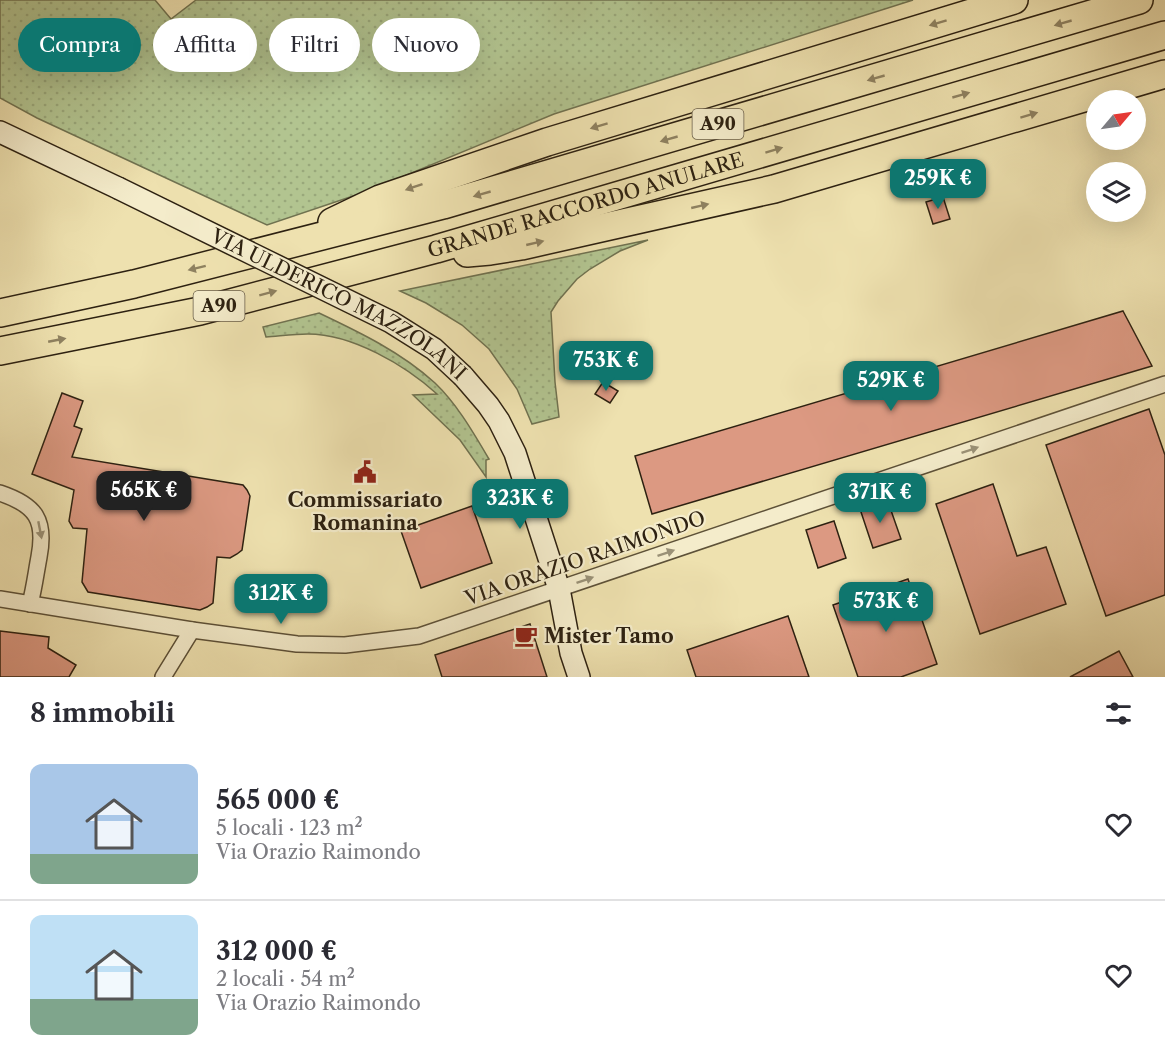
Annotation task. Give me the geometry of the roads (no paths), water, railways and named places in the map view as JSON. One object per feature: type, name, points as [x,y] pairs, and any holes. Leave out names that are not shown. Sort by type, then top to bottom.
[{"type":"highway","points":[[294,243],[368,204],[447,176],[558,139],[1014,0]]},
{"type":"highway","name":"GRANDE RACCORDO ANULARE","points":[[0,313],[135,284],[443,205],[1139,0]]},
{"type":"highway","name":"GRANDE RACCORDO ANULARE","points":[[0,351],[200,311],[436,249],[1165,35]]},
{"type":"highway","points":[[436,249],[476,253],[513,248],[774,189],[1165,74]]},
{"type":"street","name":"VIA ULDERICO MAZZOLANI","points":[[0,132],[391,322],[434,349],[463,376],[488,405],[505,432],[515,453],[559,589]]},
{"type":"street","name":"VIA ORAZIO RAIMONDO","points":[[0,599],[192,630],[297,644],[359,644],[425,635],[1165,384]]},
{"type":"street","points":[[0,494],[17,499],[28,507],[37,518],[42,530],[42,544],[30,604]]},
{"type":"street","points":[[559,589],[569,642],[579,677]]},
{"type":"street","points":[[559,589],[593,677]]},
{"type":"street","points":[[163,677],[192,630]]},
{"type":"place","name":"Commissariato Romanina","points":[[365,472]]},
{"type":"place","name":"Mister Tamo","points":[[526,636]]}]
